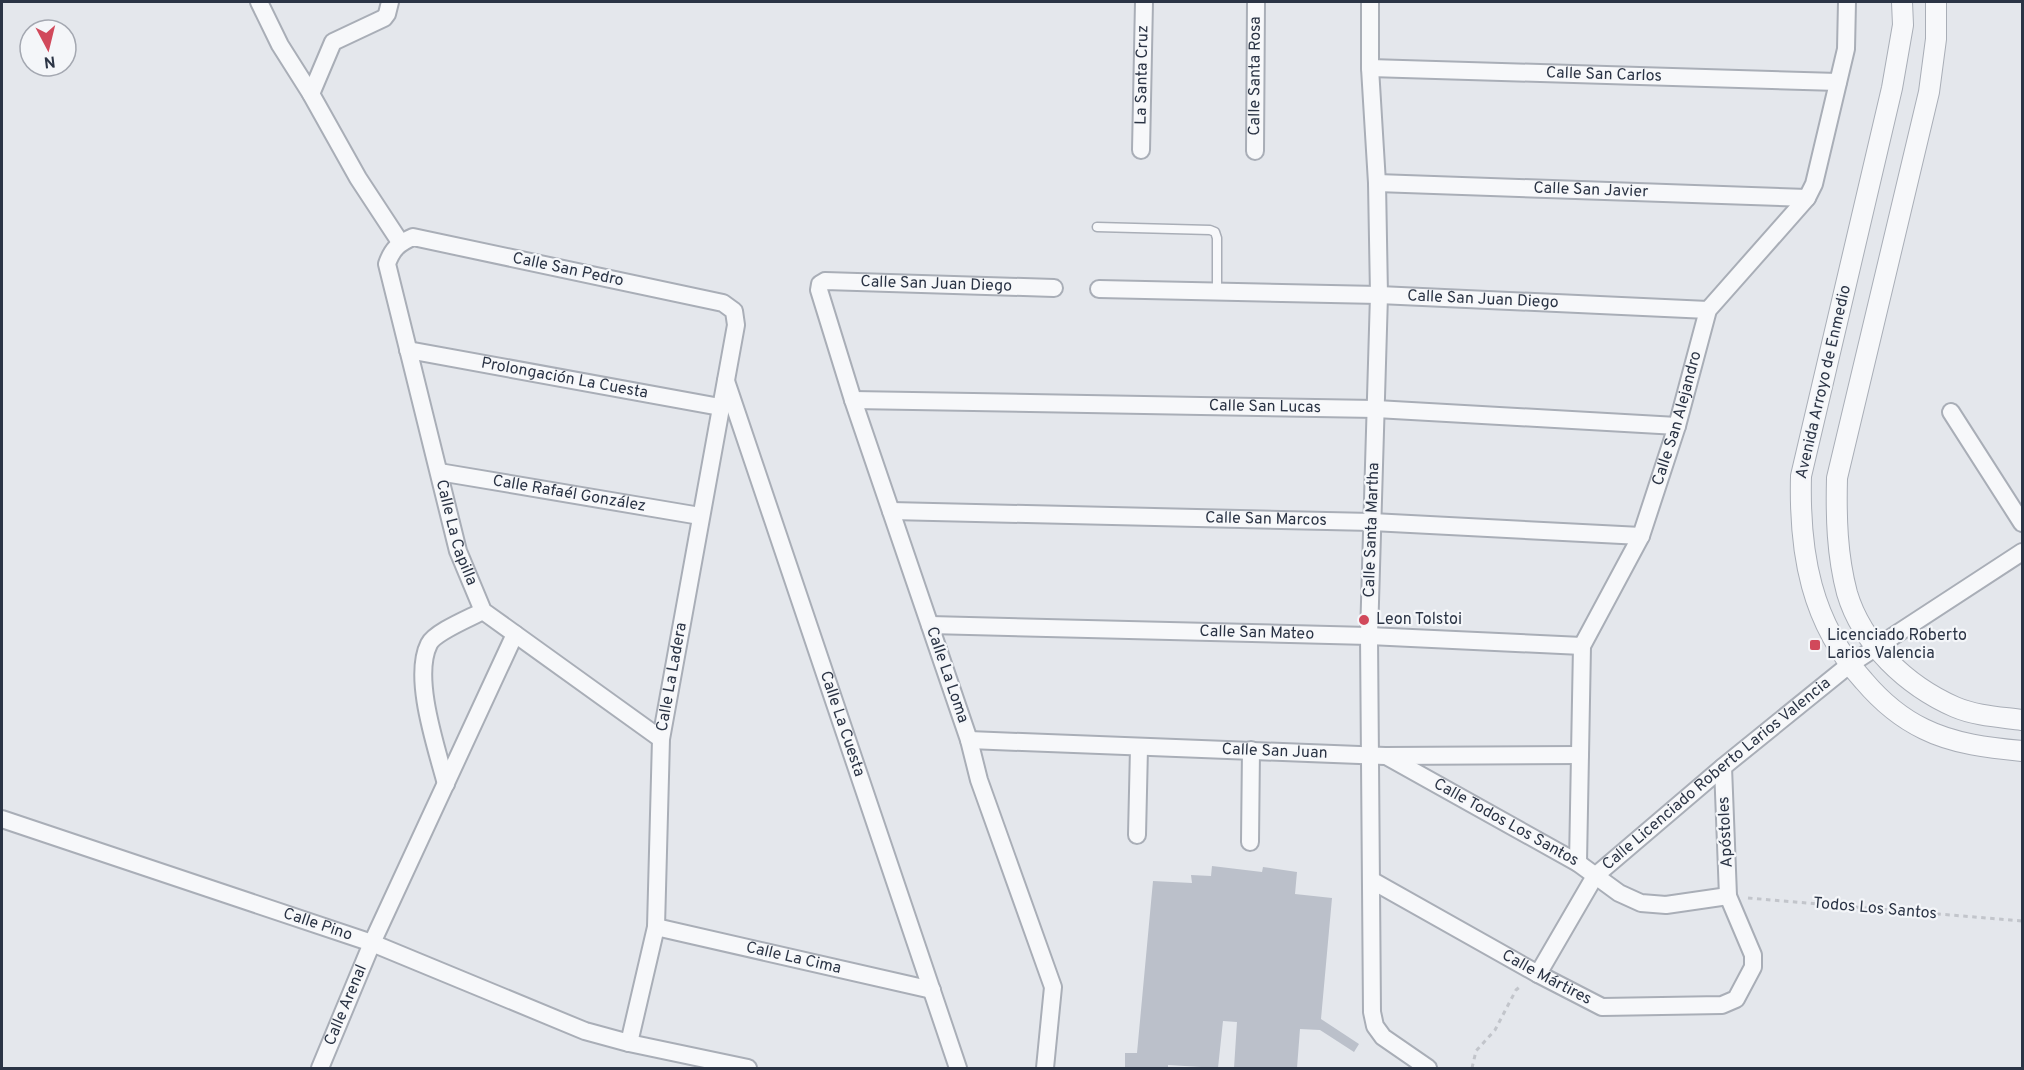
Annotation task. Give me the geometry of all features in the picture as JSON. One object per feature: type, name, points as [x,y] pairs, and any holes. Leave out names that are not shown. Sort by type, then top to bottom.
[{"type":"street","points":[[260,2],[280,45],[311,94],[358,178],[400,242]]},
{"type":"street","points":[[311,94],[333,42],[384,18],[390,2]]},
{"type":"street","name":"La Santa Cruz","points":[[1141,150],[1144,2]]},
{"type":"street","name":"Calle Santa Rosa","points":[[1256,2],[1256,151]]},
{"type":"street","name":"Calle Santa Martha","points":[[1370,2],[1370,68],[1377,183],[1380,295],[1369,636],[1377,755],[1371,880],[1372,1012],[1375,1026],[1383,1037],[1428,1068]]},
{"type":"street","name":"Calle San Alejandro","points":[[1578,863],[1582,646],[1641,536],[1677,426],[1708,310],[1807,198],[1814,184],[1846,49],[1847,2]]},
{"type":"street","name":"Avenida Arroyo de Enmedio","points":[[1902,2],[1903,25],[1892,88],[1801,476],[1800,517],[1805,557],[1814,594],[1829,634],[1849,665],[1876,695],[1905,719],[1926,730],[1990,748],[2022,751]]},
{"type":"street","points":[[1936,2],[1936,39],[1929,92],[1837,478],[1838,539],[1848,595],[1868,637],[1899,671],[1928,693],[1956,708],[1985,716],[2022,720]]},
{"type":"street","name":"Calle San Carlos","points":[[1370,68],[1838,82]]},
{"type":"street","name":"Calle San Javier","points":[[1377,183],[1807,198]]},
{"type":"street","name":"Calle San Pedro","points":[[400,242],[413,237],[723,303],[734,311]]},
{"type":"street","name":"Calle La Capilla","points":[[400,242],[391,252],[387,264],[458,551],[483,611]]},
{"type":"street","name":"Calle San Juan Diego","points":[[820,285],[825,281],[1054,288]]},
{"type":"street","name":"Calle La Loma","points":[[820,285],[819,290],[853,400],[969,740],[979,780],[1053,987],[1045,1068]]},
{"type":"street","name":"Calle San Juan Diego","points":[[1099,289],[1380,295],[1708,310]]},
{"type":"street","name":"Calle La Ladera","points":[[629,1043],[656,927],[661,739],[736,325],[734,311]]},
{"type":"street","name":"Prolongación La Cuesta","points":[[408,350],[720,406]]},
{"type":"street","name":"Calle La Cuesta","points":[[725,378],[958,1068]]},
{"type":"street","name":"Calle San Lucas","points":[[853,400],[1376,409],[1677,426]]},
{"type":"street","points":[[1952,412],[2022,523]]},
{"type":"street","name":"Calle Rafaél González","points":[[439,472],[700,516]]},
{"type":"street","name":"Calle San Marcos","points":[[891,511],[1372,522],[1641,536]]},
{"type":"street","name":"Calle Licenciado Roberto Larios Valencia","points":[[1538,974],[1595,876],[1723,767],[1849,665],[2022,552]]},
{"type":"street","points":[[446,784],[423,691],[424,666],[429,644],[439,634],[483,611],[661,739]]},
{"type":"street","name":"Calle San Mateo","points":[[930,625],[1369,636],[1582,646]]},
{"type":"street","name":"Calle Arenal","points":[[320,1068],[372,943],[515,634]]},
{"type":"street","name":"Calle San Juan","points":[[969,740],[1377,755],[1580,755]]},
{"type":"street","points":[[1137,835],[1139,748]]},
{"type":"street","points":[[1250,842],[1251,750]]},
{"type":"street","name":"Calle Todos Los Santos","points":[[1377,755],[1578,863],[1619,893],[1641,903],[1666,905],[1728,896]]},
{"type":"street","name":"Apóstoles","points":[[1723,767],[1728,896]]},
{"type":"street","name":"Calle Pino","points":[[2,819],[372,943],[585,1031],[629,1043],[748,1068]]},
{"type":"street","name":"Calle Mártires","points":[[1371,880],[1538,974],[1602,1007],[1722,1005],[1736,999],[1753,967],[1753,955],[1728,896]]},
{"type":"street","name":"Calle La Cima","points":[[656,927],[932,990]]},
{"type":"lane","points":[[1097,227],[1215,232],[1217,238],[1216,293]]},
{"type":"path","name":"Todos Los Santos","points":[[1728,896],[2022,921]]},
{"type":"path","points":[[1472,1068],[1476,1051],[1495,1030],[1516,990],[1538,974]]},
{"type":"building","points":[[1212,866],[1262,872],[1263,867],[1297,872],[1295,894],[1332,898],[1321,1019],[1359,1044],[1354,1052],[1320,1030],[1300,1029],[1297,1068],[1234,1068],[1237,1022],[1223,1021],[1218,1068],[1168,1065],[1168,1068],[1125,1068],[1125,1053],[1137,1053],[1153,881],[1192,883],[1191,875],[1211,876]]},
{"type":"place","name":"Leon Tolstoi","points":[[1364,620]]},
{"type":"place","name":"Licenciado Roberto Larios Valencia","points":[[1815,645]]}]
